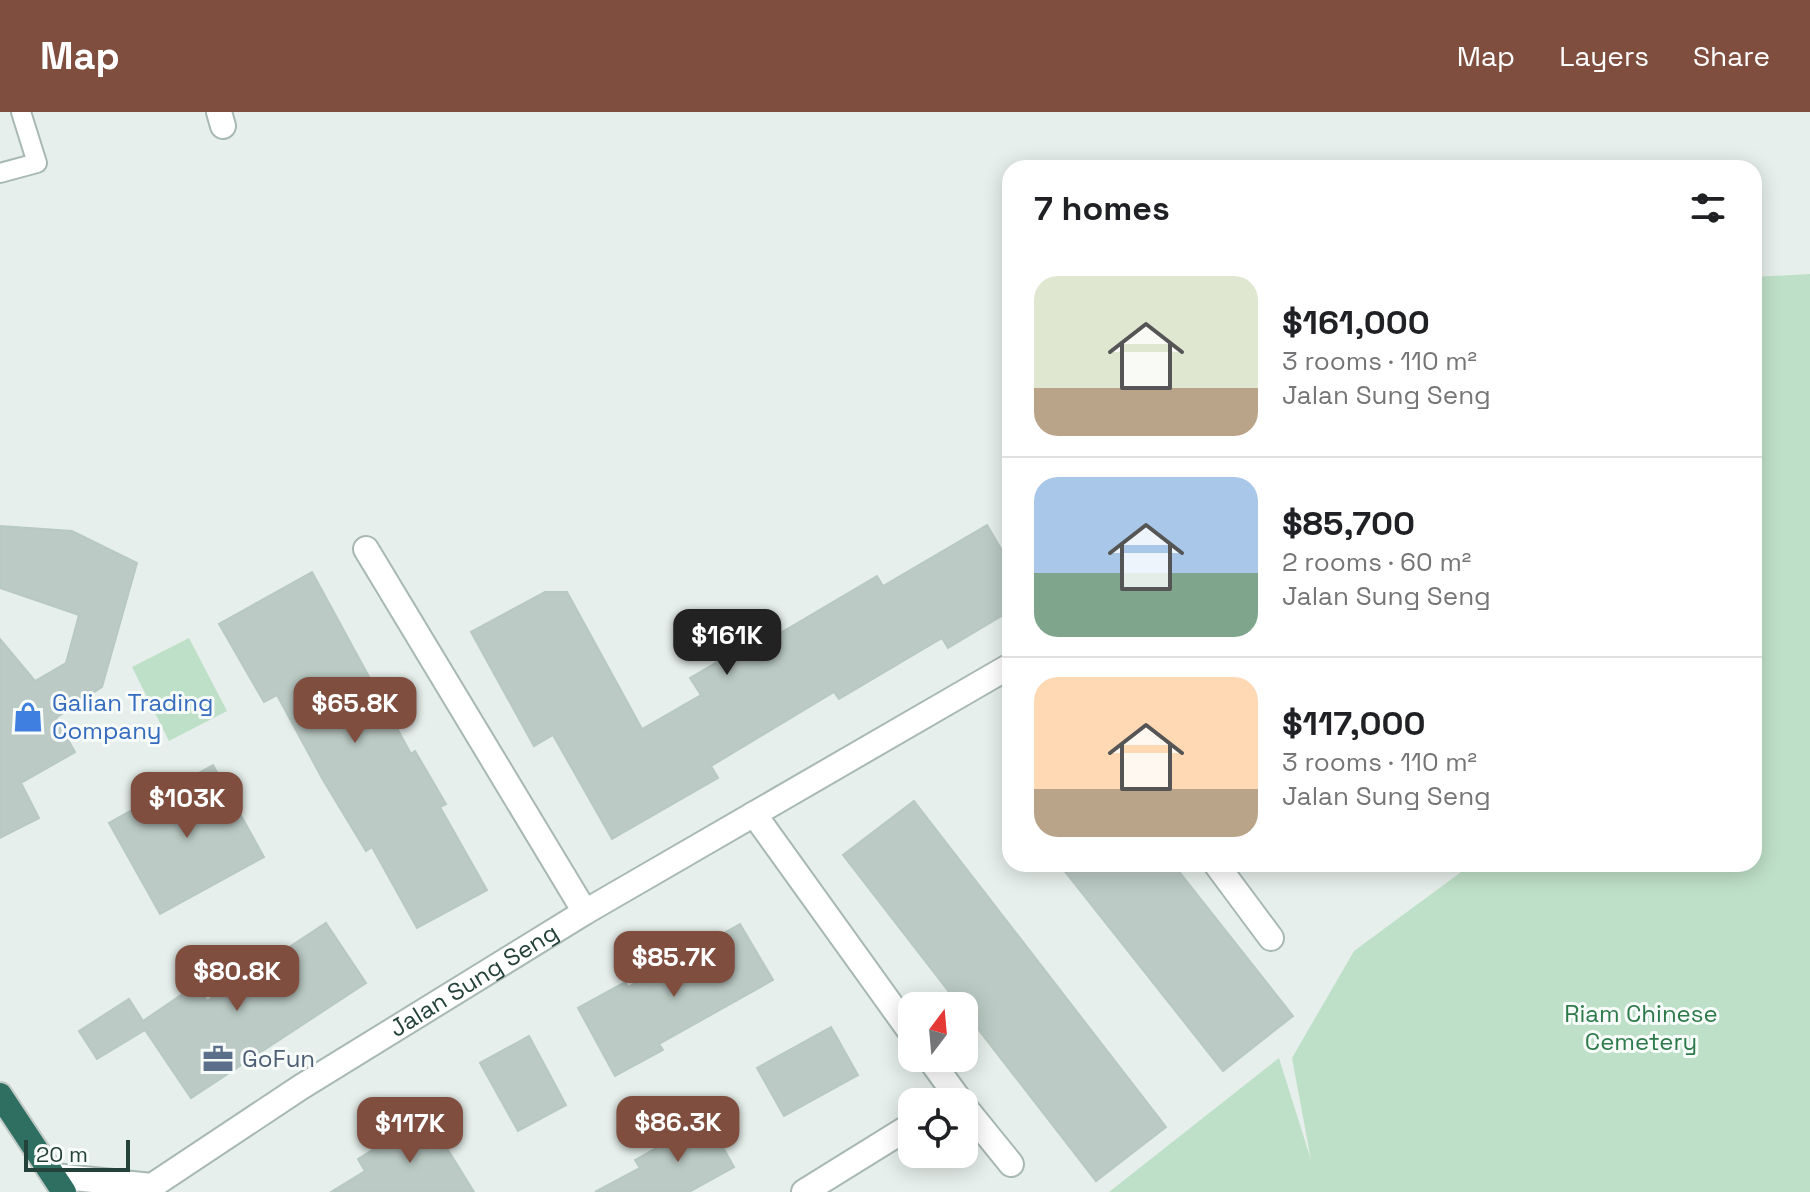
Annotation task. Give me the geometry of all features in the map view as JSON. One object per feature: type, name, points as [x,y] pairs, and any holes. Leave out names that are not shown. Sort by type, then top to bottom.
[{"type":"highway","points":[[0,1095],[59,1184]]},
{"type":"street","points":[[366,549],[585,912]]},
{"type":"street","name":"Jalan Sung Seng","points":[[151,1189],[301,1087],[585,912],[1002,671]]},
{"type":"street","points":[[754,814],[898,1015]]},
{"type":"street","points":[[1222,872],[1271,938]]},
{"type":"street","points":[[978,1126],[1011,1164]]},
{"type":"street","points":[[804,1192],[898,1134]]},
{"type":"street","points":[[59,1184],[151,1189]]},
{"type":"lane","points":[[0,173],[37,163],[21,112]]},
{"type":"green space","name":"Riam Chinese Cemetery","points":[[1810,274],[1810,1192],[1109,1192],[1279,1058],[1311,1160],[1292,1058],[1354,951],[1461,872],[1762,872],[1762,277]]},
{"type":"green space","points":[[189,638],[227,711],[169,741],[132,667]]},
{"type":"building","points":[[987,525],[1002,550],[1002,616],[948,648],[942,638],[839,699],[834,692],[711,766],[718,778],[612,839],[553,735],[534,746],[471,632],[545,592],[567,592],[642,729],[701,695],[690,678],[773,629],[777,635],[877,576],[883,586]]},
{"type":"building","points":[[0,526],[72,531],[137,563],[102,687],[56,718],[75,752],[21,783],[39,818],[0,838],[0,639],[35,681],[66,663],[79,615],[0,588]]},
{"type":"building","points":[[312,572],[411,754],[415,751],[446,804],[440,807],[487,890],[417,928],[372,847],[366,851],[323,780],[277,695],[264,702],[219,624]]},
{"type":"building","points":[[213,765],[264,857],[160,914],[109,823]]},
{"type":"building","points":[[914,801],[1166,1127],[1096,1181],[978,1029],[978,992],[949,992],[843,855]]},
{"type":"building","points":[[1065,872],[1179,872],[1293,1016],[1223,1071]]},
{"type":"building","points":[[326,923],[366,983],[191,1098],[145,1030],[97,1059],[79,1031],[129,999],[143,1021],[196,985],[207,1001]]},
{"type":"building","points":[[740,924],[773,980],[659,1044],[663,1050],[615,1076],[578,1008],[625,982],[628,987]]},
{"type":"building","points":[[831,1027],[858,1075],[784,1116],[757,1068]]},
{"type":"building","points":[[529,1036],[566,1105],[518,1131],[480,1063]]},
{"type":"building","points":[[427,1116],[474,1192],[331,1192],[365,1171],[358,1159]]},
{"type":"building","points":[[707,1119],[734,1167],[689,1192],[595,1192],[640,1168],[635,1160]]},
{"type":"place","name":"Galian Trading Company","points":[[28,717]]},
{"type":"place","name":"GoFun","points":[[218,1059]]}]
